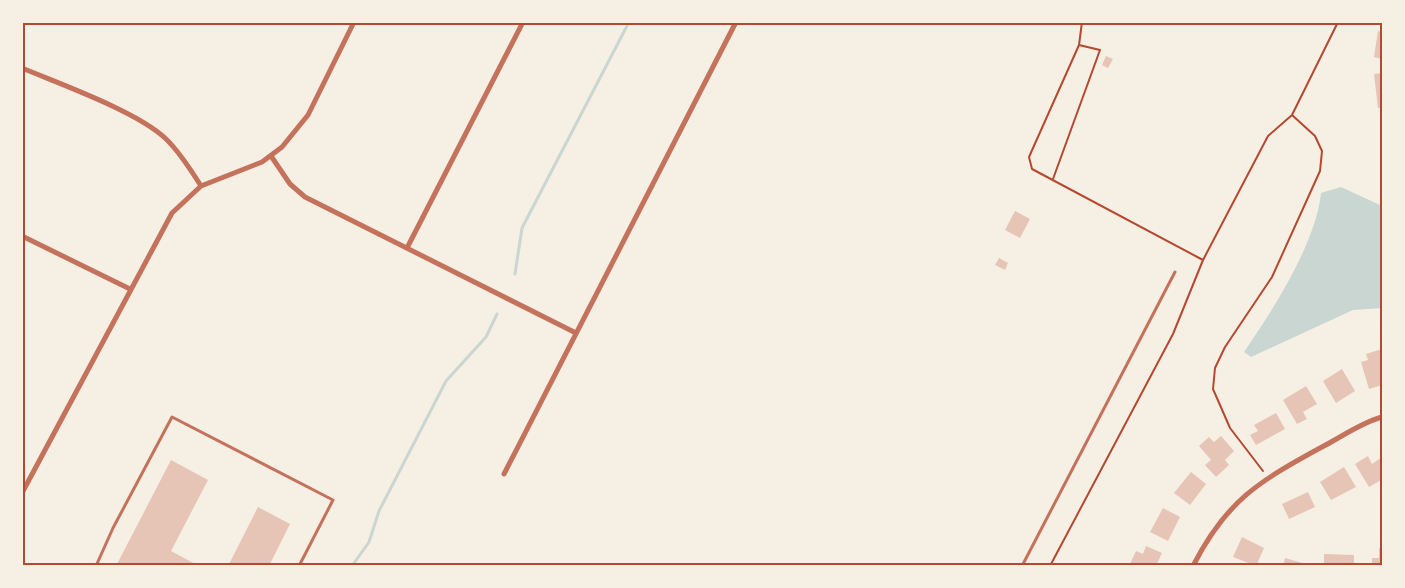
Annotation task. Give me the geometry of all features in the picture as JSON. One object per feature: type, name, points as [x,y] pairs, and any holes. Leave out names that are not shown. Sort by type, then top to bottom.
[{"type":"street","points":[[22,493],[172,213],[201,186],[271,156],[291,138],[308,115],[354,22]]},
{"type":"street","points":[[407,248],[523,22]]},
{"type":"street","points":[[504,474],[736,22]]},
{"type":"street","points":[[22,68],[103,104],[157,132],[172,147],[201,186]]},
{"type":"street","points":[[271,156],[290,184],[305,197],[576,333]]},
{"type":"street","points":[[22,236],[130,289]]},
{"type":"street","points":[[1193,566],[1220,520],[1267,477],[1383,417]]},
{"type":"lane","points":[[1022,566],[1175,272]]},
{"type":"lane","points":[[96,566],[113,528],[172,417],[333,500],[299,566]]},
{"type":"path","points":[[1082,22],[1079,45],[1029,157],[1032,169],[1203,260]]},
{"type":"path","points":[[1050,566],[1173,334],[1203,260],[1268,136],[1292,115],[1338,22]]},
{"type":"path","points":[[1052,180],[1100,50],[1079,45]]},
{"type":"path","points":[[1267,477],[1230,428],[1213,389],[1215,369],[1220,358],[1272,277],[1320,171],[1322,151],[1315,136],[1292,115]]},
{"type":"shaded area","points":[[1341,187],[1382,206],[1382,308],[1353,310],[1251,357],[1244,352],[1292,276],[1311,233],[1321,193]]},
{"type":"building","points":[[1378,31],[1382,32],[1382,59],[1374,57]]},
{"type":"building","points":[[1106,56],[1113,59],[1108,68],[1102,65]]},
{"type":"building","points":[[1382,73],[1382,107],[1378,108],[1374,74]]},
{"type":"building","points":[[1015,211],[1030,219],[1020,238],[1005,230]]},
{"type":"building","points":[[999,258],[1008,263],[1005,270],[995,265]]},
{"type":"building","points":[[1382,349],[1382,385],[1369,389],[1361,362],[1368,360],[1366,354]]},
{"type":"building","points":[[1342,369],[1355,391],[1336,403],[1323,381]]},
{"type":"building","points":[[1306,386],[1317,404],[1303,412],[1307,419],[1297,424],[1283,400]]},
{"type":"building","points":[[1276,413],[1285,429],[1256,445],[1250,435],[1258,431],[1254,425]]},
{"type":"building","points":[[1221,436],[1234,451],[1225,460],[1229,465],[1216,477],[1205,465],[1211,460],[1199,446],[1209,437],[1214,442]]},
{"type":"building","points":[[1368,456],[1372,464],[1382,457],[1382,483],[1381,480],[1369,487],[1355,464]]},
{"type":"building","points":[[171,460],[208,480],[171,551],[199,566],[116,566]]},
{"type":"building","points":[[1344,467],[1356,487],[1331,500],[1320,482]]},
{"type":"building","points":[[1191,472],[1206,484],[1190,505],[1174,493]]},
{"type":"building","points":[[1308,492],[1315,507],[1289,519],[1282,504]]},
{"type":"building","points":[[258,507],[290,524],[269,566],[228,566]]},
{"type":"building","points":[[1163,508],[1180,517],[1168,541],[1150,532]]},
{"type":"building","points":[[1242,537],[1264,548],[1256,566],[1233,557]]},
{"type":"building","points":[[1146,546],[1162,553],[1156,566],[1129,566],[1136,551],[1143,554]]},
{"type":"building","points":[[1379,548],[1382,548],[1382,566],[1372,566],[1372,558],[1379,558]]},
{"type":"building","points":[[1324,554],[1354,555],[1354,566],[1324,566]]},
{"type":"building","points":[[1285,558],[1309,565],[1309,566],[1283,566]]},
{"type":"waterway","points":[[515,274],[522,228],[629,22]]},
{"type":"waterway","points":[[352,566],[369,542],[379,511],[446,381],[486,337],[497,314]]}]
